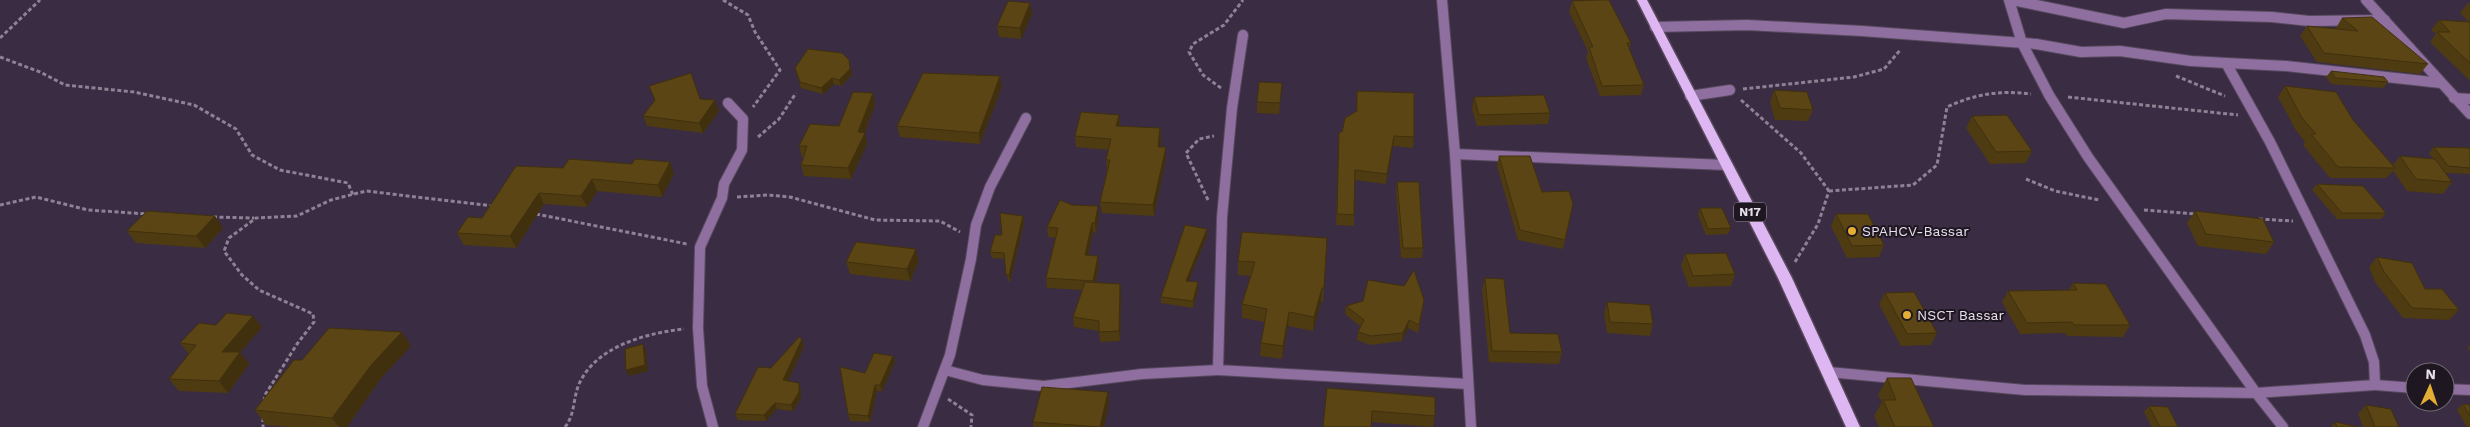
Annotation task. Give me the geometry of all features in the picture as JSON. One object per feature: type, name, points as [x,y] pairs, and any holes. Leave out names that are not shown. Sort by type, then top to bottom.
[{"type":"main road","name":"N17","points":[[1642,0],[1785,278],[1853,427]]},
{"type":"street","points":[[1442,0],[1455,154],[1471,427]]},
{"type":"street","points":[[2283,427],[2256,393],[2152,247],[2125,205],[2088,157],[2049,95],[2022,43],[2010,0],[2124,23],[2166,14],[2272,17],[2308,21],[2385,20]]},
{"type":"street","points":[[2366,0],[2470,114]]},
{"type":"street","points":[[1655,27],[1746,25],[1792,30],[1906,34],[2022,43],[2081,52],[2120,51],[2191,61],[2286,66],[2441,83]]},
{"type":"street","points":[[1218,370],[1222,217],[1232,108],[1244,35]]},
{"type":"street","points":[[2226,63],[2270,142],[2365,335],[2374,362],[2375,385]]},
{"type":"street","points":[[1690,96],[1730,90]]},
{"type":"street","points":[[2454,98],[2470,99]]},
{"type":"street","points":[[713,427],[702,386],[698,328],[700,247],[722,198],[724,184],[742,150],[743,119],[728,103]]},
{"type":"street","points":[[923,427],[945,370],[971,259],[970,244],[989,192],[1026,118]]},
{"type":"street","points":[[1455,154],[1726,165]]},
{"type":"street","points":[[945,370],[991,381],[1044,386],[1142,374],[1218,370],[1468,384]]},
{"type":"street","points":[[1828,372],[2025,390],[2256,393],[2375,385],[2405,387]]},
{"type":"street","points":[[2455,389],[2470,390]]},
{"type":"path","points":[[0,38],[40,0]]},
{"type":"path","points":[[723,0],[748,15],[755,32],[780,70],[743,119]]},
{"type":"path","points":[[1232,108],[1221,88],[1203,75],[1188,52],[1193,44],[1224,26],[1243,0]]},
{"type":"path","points":[[1730,90],[1854,78],[1884,69],[1898,55],[1906,34]]},
{"type":"path","points":[[0,57],[40,72],[65,85],[134,92],[194,105],[236,129],[252,155],[280,170],[348,183],[353,194]]},
{"type":"path","points":[[2171,74],[2249,105]]},
{"type":"path","points":[[1730,90],[1801,153],[1829,191]]},
{"type":"path","points":[[1829,191],[1913,185],[1937,165],[1948,107],[1970,96],[2014,92],[2256,117]]},
{"type":"path","points":[[742,150],[779,119],[796,93]]},
{"type":"path","points":[[1222,217],[1207,199],[1186,153],[1199,139],[1229,134]]},
{"type":"path","points":[[2026,179],[2055,191],[2148,211],[2204,215]]},
{"type":"path","points":[[208,217],[256,218],[297,216],[331,200],[366,191],[473,202],[502,208]]},
{"type":"path","points":[[1785,278],[1818,224],[1829,191]]},
{"type":"path","points":[[722,198],[762,195],[796,198],[846,215],[883,222],[928,219],[953,225],[970,244]]},
{"type":"path","points":[[0,205],[36,197],[88,210],[152,214]]},
{"type":"path","points":[[531,213],[700,247]]},
{"type":"path","points":[[256,218],[229,238],[224,251],[247,280],[263,293],[304,308],[313,314],[314,322],[297,344],[265,395],[264,403]]},
{"type":"path","points":[[2251,218],[2308,222]]},
{"type":"path","points":[[565,427],[570,421],[583,378],[611,350],[665,331],[698,328]]},
{"type":"path","points":[[938,392],[972,415],[971,427]]},
{"type":"path","points":[[263,427],[264,411]]},
{"type":"building","points":[[1609,0],[1631,43],[1627,43],[1644,85],[1602,86],[1589,47],[1593,47],[1572,1]]},
{"type":"building","points":[[1008,1],[1030,3],[1020,28],[997,26]]},
{"type":"building","points":[[2372,17],[2428,64],[2324,53],[2307,26],[2358,31],[2342,18]]},
{"type":"building","points":[[2439,20],[2470,22],[2470,63],[2437,32],[2450,32]]},
{"type":"building","points":[[808,49],[842,53],[849,60],[850,69],[839,80],[832,78],[821,88],[800,82],[795,68]]},
{"type":"building","points":[[2331,71],[2384,77],[2388,82],[2335,78]]},
{"type":"building","points":[[691,73],[700,99],[715,100],[699,123],[643,116],[655,100],[649,86]]},
{"type":"building","points":[[923,73],[1000,76],[979,133],[897,126]]},
{"type":"building","points":[[1259,82],[1282,83],[1280,103],[1257,102]]},
{"type":"building","points":[[2285,86],[2336,92],[2353,120],[2395,168],[2338,167],[2311,134],[2316,134],[2302,118]]},
{"type":"building","points":[[1774,90],[1807,92],[1813,110],[1780,108]]},
{"type":"building","points":[[1357,91],[1414,93],[1414,137],[1394,136],[1387,174],[1355,170],[1354,215],[1337,214],[1339,132],[1342,132],[1345,118],[1357,111]]},
{"type":"building","points":[[853,92],[873,93],[858,132],[865,133],[848,168],[801,165],[807,146],[799,146],[810,124],[839,126]]},
{"type":"building","points":[[1544,95],[1550,113],[1479,115],[1474,97]]},
{"type":"building","points":[[1081,112],[1119,115],[1116,126],[1160,128],[1158,147],[1166,147],[1153,205],[1100,202],[1110,160],[1106,160],[1111,139],[1075,136]]},
{"type":"building","points":[[2007,115],[2032,151],[1996,152],[1972,116]]},
{"type":"building","points":[[2434,147],[2470,148],[2470,168],[2448,166]]},
{"type":"building","points":[[1499,156],[1530,156],[1542,192],[1569,191],[1573,204],[1565,240],[1520,230]]},
{"type":"building","points":[[2400,156],[2435,159],[2452,182],[2416,179]]},
{"type":"building","points":[[569,159],[632,164],[635,159],[670,162],[658,185],[592,179],[581,196],[539,193],[510,236],[457,233],[468,217],[482,218],[516,166],[563,168]]},
{"type":"building","points":[[1397,182],[1419,182],[1423,248],[1403,248]]},
{"type":"building","points":[[2317,184],[2363,186],[2386,213],[2342,213]]},
{"type":"building","points":[[1060,200],[1072,205],[1098,206],[1085,255],[1098,256],[1093,281],[1046,278],[1058,228],[1047,227]]},
{"type":"building","points":[[1700,208],[1722,208],[1731,228],[1708,229]]},
{"type":"building","points":[[147,211],[215,216],[196,236],[127,231]]},
{"type":"building","points":[[2195,211],[2263,219],[2274,242],[2206,234]]},
{"type":"building","points":[[1000,213],[1023,216],[1009,275],[1006,275],[1004,253],[990,252],[995,235],[1002,235]]},
{"type":"building","points":[[1836,214],[1868,214],[1884,245],[1852,246]]},
{"type":"building","points":[[1185,225],[1207,229],[1186,281],[1198,282],[1193,301],[1161,297]]},
{"type":"building","points":[[1242,232],[1327,238],[1324,288],[1322,288],[1314,317],[1289,312],[1283,346],[1261,343],[1267,309],[1242,304],[1255,262],[1238,261]]},
{"type":"building","points":[[856,242],[916,249],[907,269],[846,262]]},
{"type":"building","points":[[1726,253],[1735,274],[1693,276],[1685,254]]},
{"type":"building","points":[[2377,257],[2412,263],[2425,289],[2442,289],[2459,310],[2412,308],[2384,272]]},
{"type":"building","points":[[1414,270],[1424,300],[1419,325],[1409,320],[1403,333],[1371,336],[1358,332],[1364,320],[1346,306],[1363,301],[1368,280],[1404,286]]},
{"type":"building","points":[[1485,278],[1504,279],[1510,333],[1558,334],[1562,352],[1492,351]]},
{"type":"building","points":[[1085,282],[1120,284],[1119,331],[1099,332],[1099,321],[1073,317]]},
{"type":"building","points":[[2073,283],[2106,284],[2130,325],[2074,325],[2072,322],[2027,323],[2008,291],[2077,290]]},
{"type":"building","points":[[1914,292],[1937,333],[1907,334],[1885,293]]},
{"type":"building","points":[[1607,302],[1650,305],[1653,324],[1610,322]]},
{"type":"building","points":[[227,313],[253,316],[222,352],[240,352],[219,381],[169,379],[196,345],[180,343],[199,323],[216,325]]},
{"type":"building","points":[[329,328],[402,332],[372,364],[332,418],[255,410],[294,360],[302,360]]},
{"type":"building","points":[[799,337],[802,339],[783,380],[799,383],[799,392],[791,405],[775,403],[764,415],[735,414],[758,367],[771,368]]},
{"type":"building","points":[[643,344],[645,365],[626,370],[625,349]]},
{"type":"building","points":[[874,353],[893,356],[880,385],[875,385],[868,416],[848,414],[840,367],[865,373]]},
{"type":"building","points":[[1887,378],[1911,378],[1934,427],[1895,427],[1883,400],[1896,400]]},
{"type":"building","points":[[1042,387],[1108,392],[1100,427],[1033,422]]},
{"type":"building","points":[[1327,388],[1435,397],[1435,416],[1372,411],[1371,427],[1323,427]]},
{"type":"building","points":[[2463,404],[2470,405],[2470,416]]},
{"type":"building","points":[[2366,405],[2391,409],[2399,427],[2375,427]]},
{"type":"building","points":[[2149,406],[2168,407],[2178,427],[2160,427]]},
{"type":"building","points":[[2335,422],[2359,427],[2337,427]]},
{"type":"place","name":"SPAHCV-Bassar","points":[[1852,231]]},
{"type":"place","name":"NSCT Bassar","points":[[1907,315]]}]
